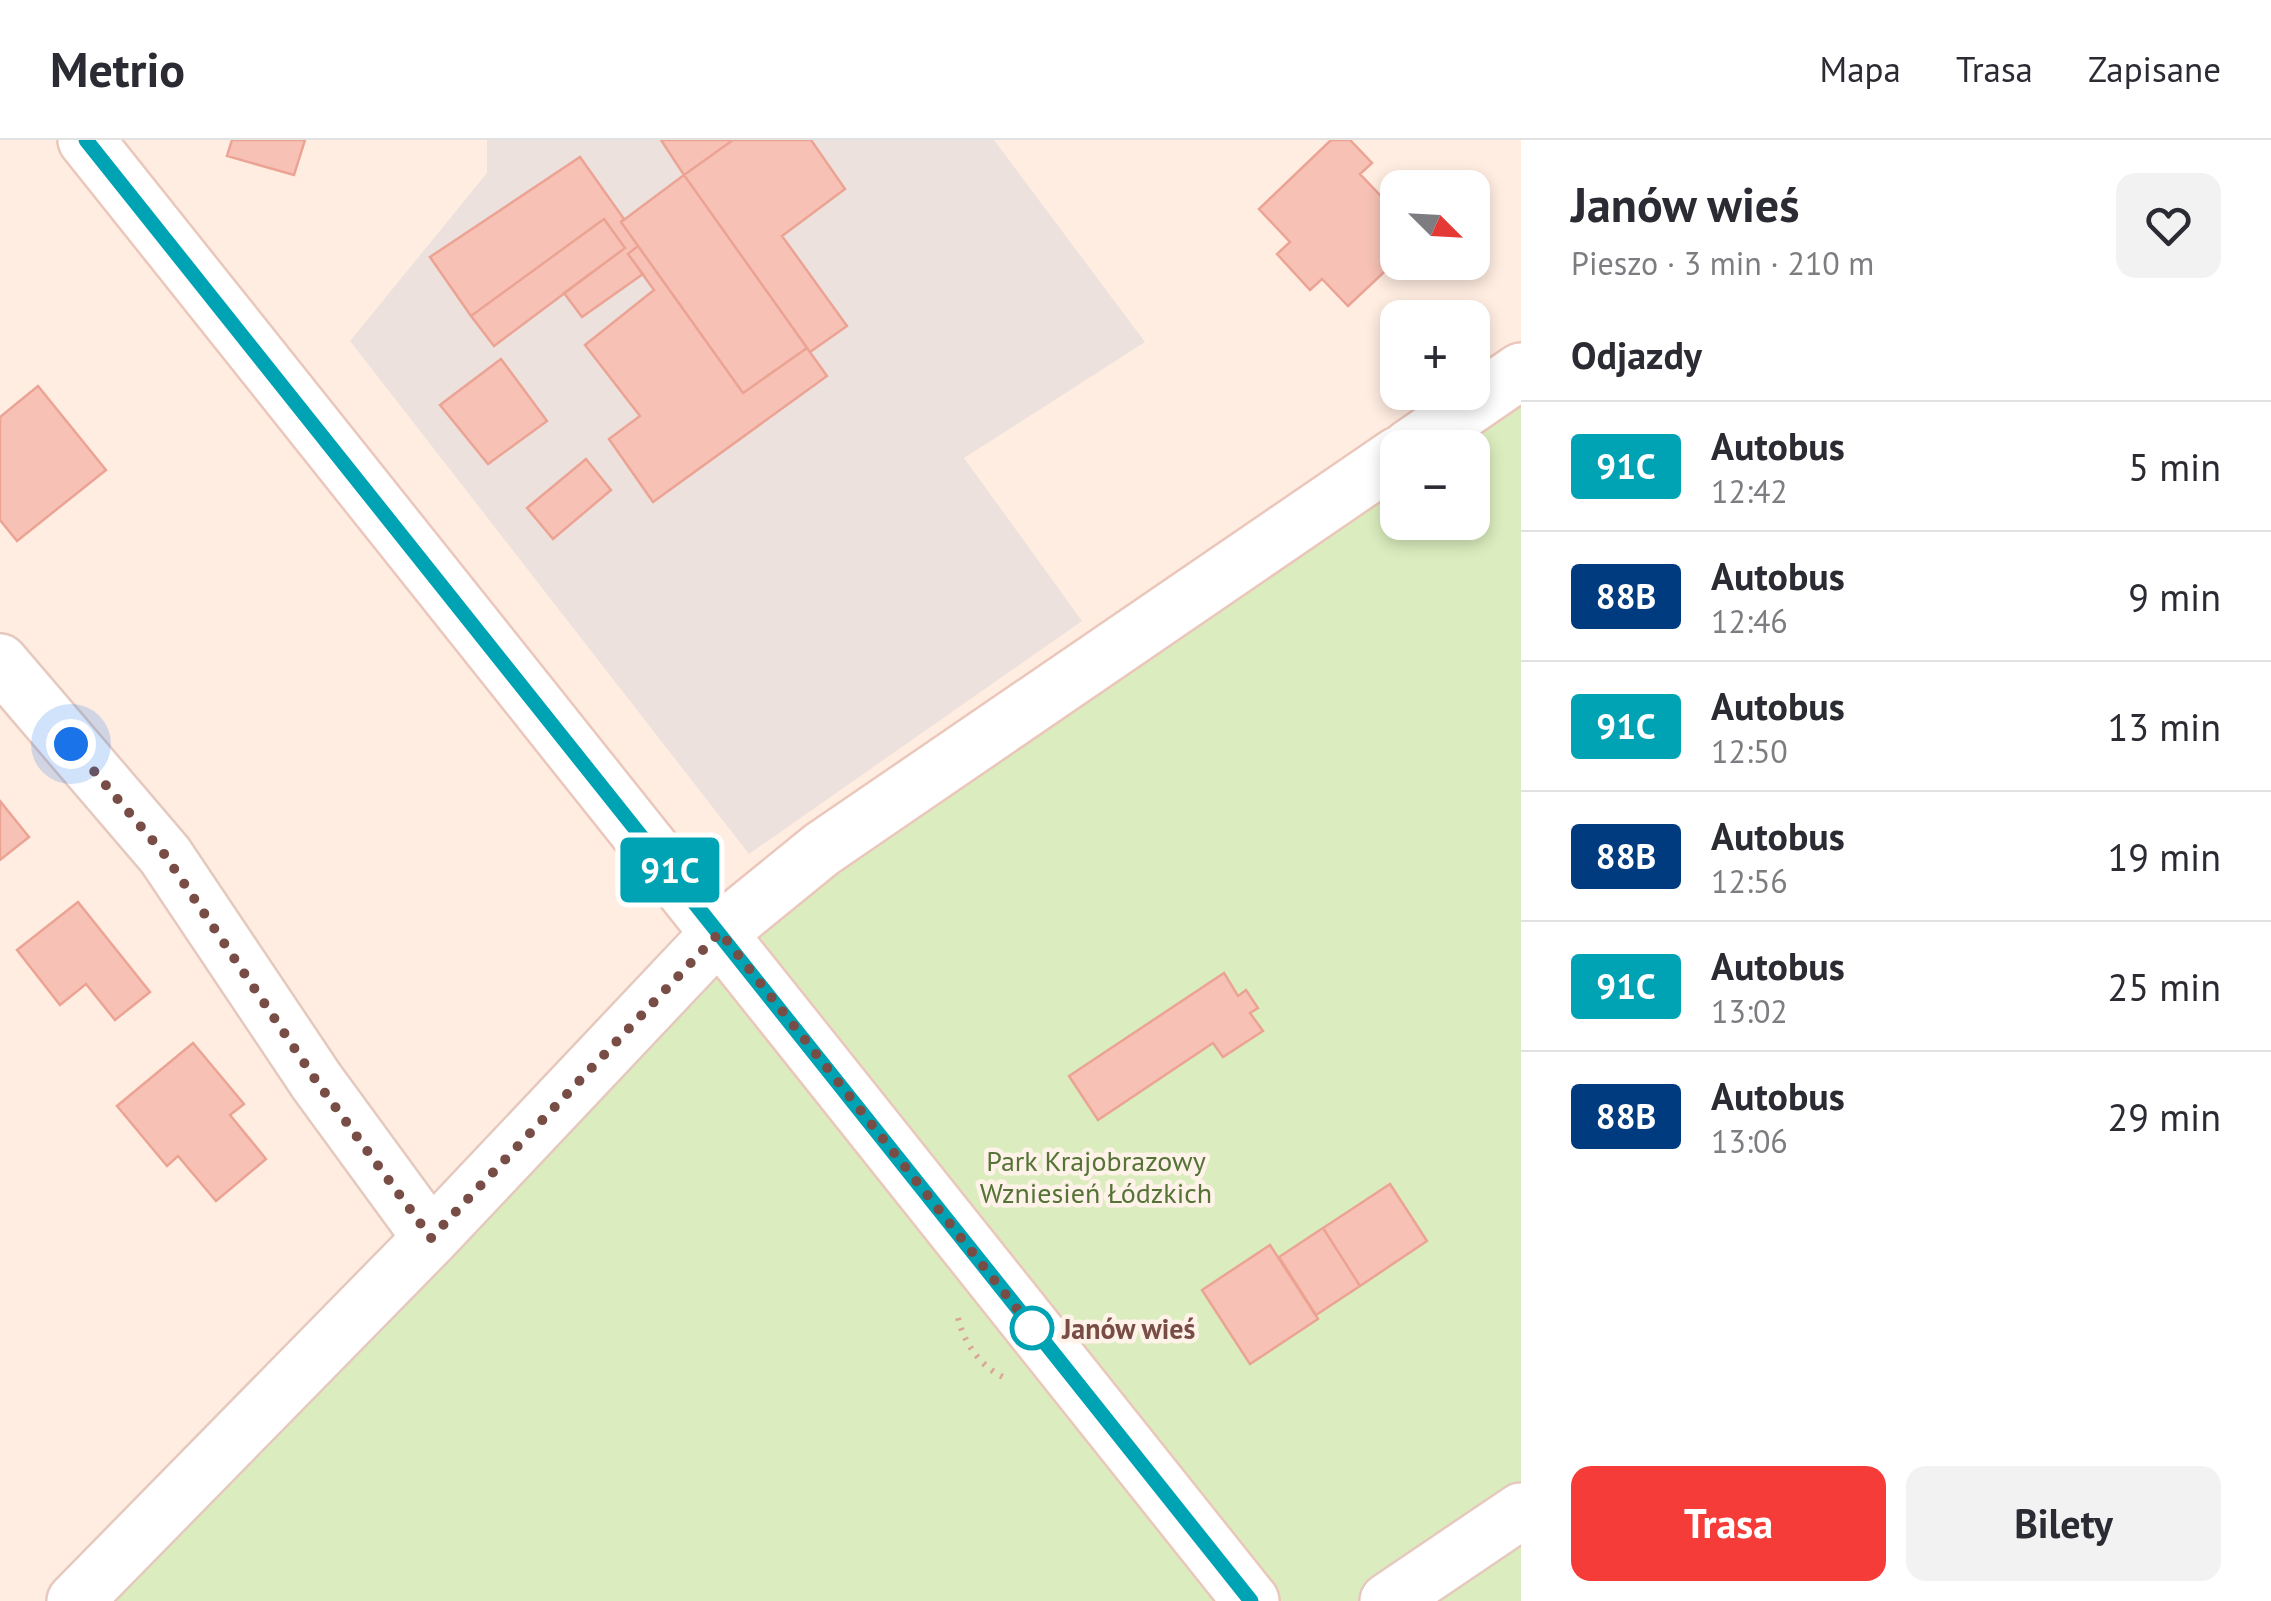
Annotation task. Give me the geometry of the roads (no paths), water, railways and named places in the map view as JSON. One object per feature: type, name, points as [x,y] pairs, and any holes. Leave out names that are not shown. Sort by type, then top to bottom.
[{"type":"street","points":[[86,140],[1251,1601]]},
{"type":"street","points":[[1435,430],[1521,371]]},
{"type":"street","points":[[75,1601],[431,1238],[720,932],[822,849],[1380,467]]},
{"type":"street","points":[[0,662],[165,855],[317,1082],[431,1238]]},
{"type":"street","points":[[1388,1601],[1521,1511]]},
{"type":"place","name":"Janów wieś","points":[[1032,1328]]},
{"type":"park label","name":"Park Krajobrazowy Wzniesień Łódzkich","points":[[1096,1176]]}]
